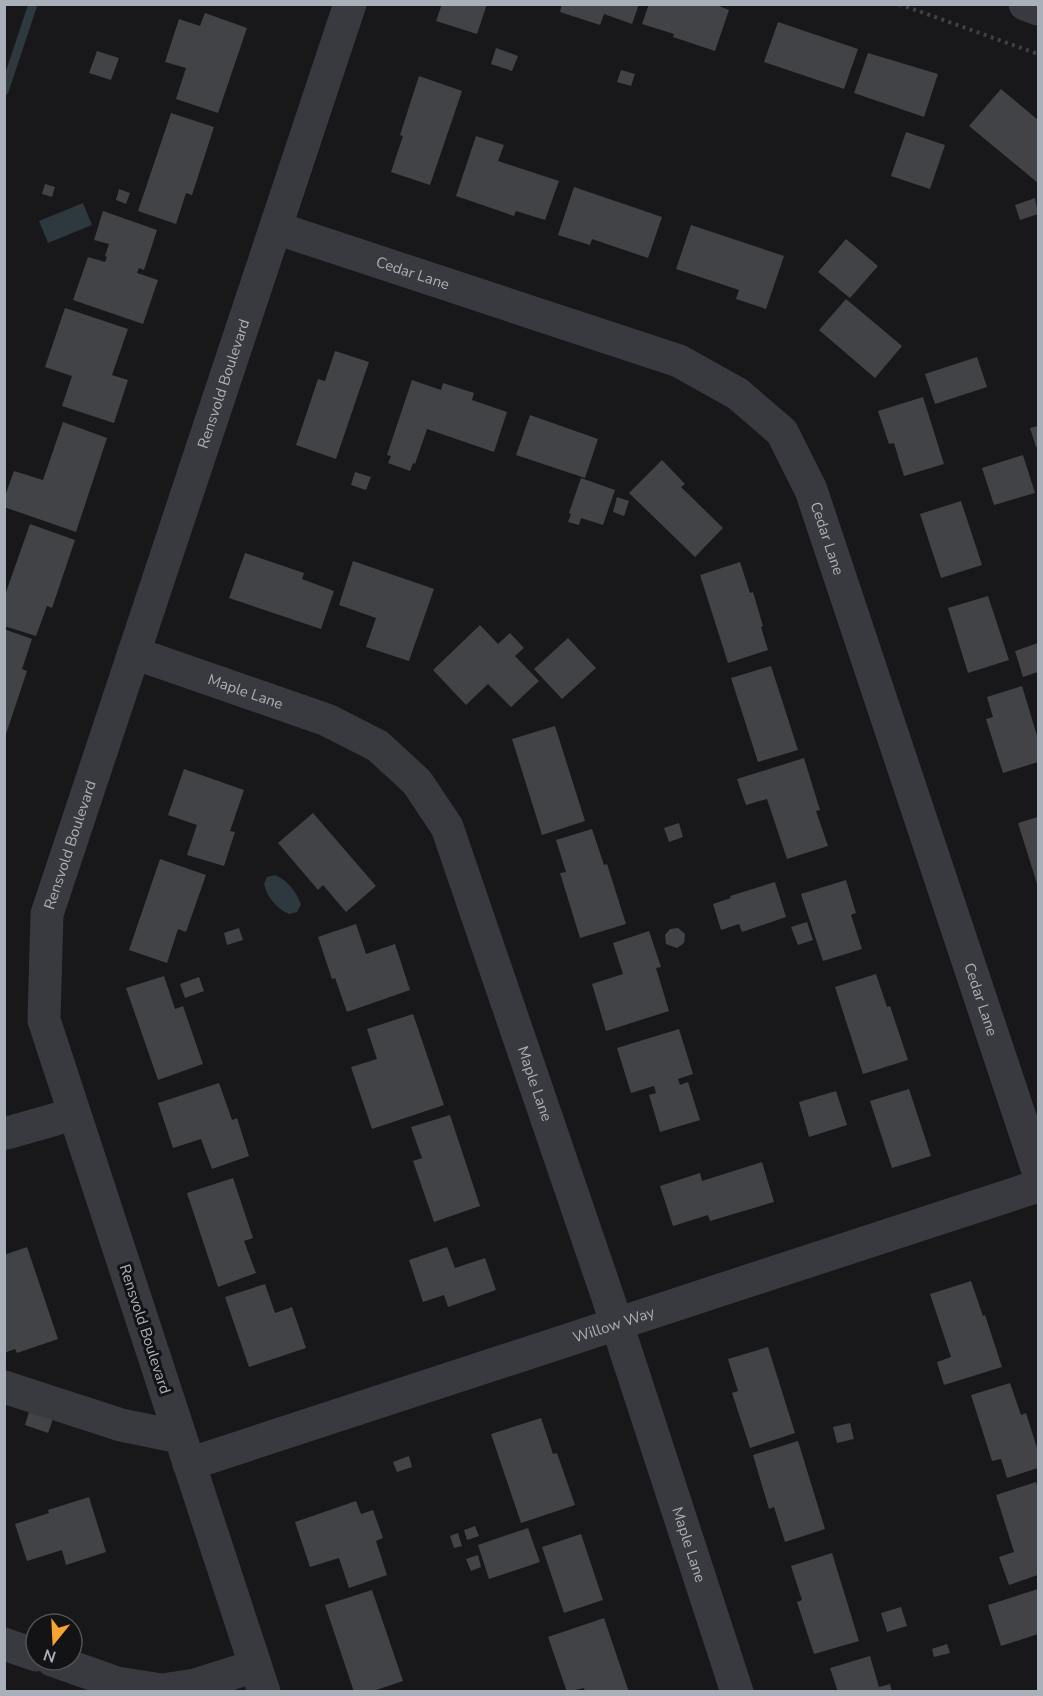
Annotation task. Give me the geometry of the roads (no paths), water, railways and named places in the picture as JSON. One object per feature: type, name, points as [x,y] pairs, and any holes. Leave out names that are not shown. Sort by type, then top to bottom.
[{"type":"street","name":"Rensvold Boulevard","points":[[260,1679],[44,1020],[47,914],[350,4]]},
{"type":"street","points":[[1025,4],[1038,9]]},
{"type":"street","name":"Cedar Lane","points":[[276,228],[679,361],[738,394],[782,432],[811,490],[1038,1171]]},
{"type":"street","name":"Maple Lane","points":[[134,653],[327,720],[378,746],[417,782],[447,827],[617,1324],[737,1692]]},
{"type":"street","points":[[6,1133],[74,1113]]},
{"type":"street","name":"Willow Way","points":[[185,1451],[617,1324],[1038,1186]]},
{"type":"street","points":[[4,1387],[121,1425],[185,1451]]},
{"type":"street","points":[[4,1644],[24,1651]]},
{"type":"street","points":[[84,1671],[117,1683],[162,1690],[260,1679]]},
{"type":"waterway","points":[[4,91],[33,4]]}]
